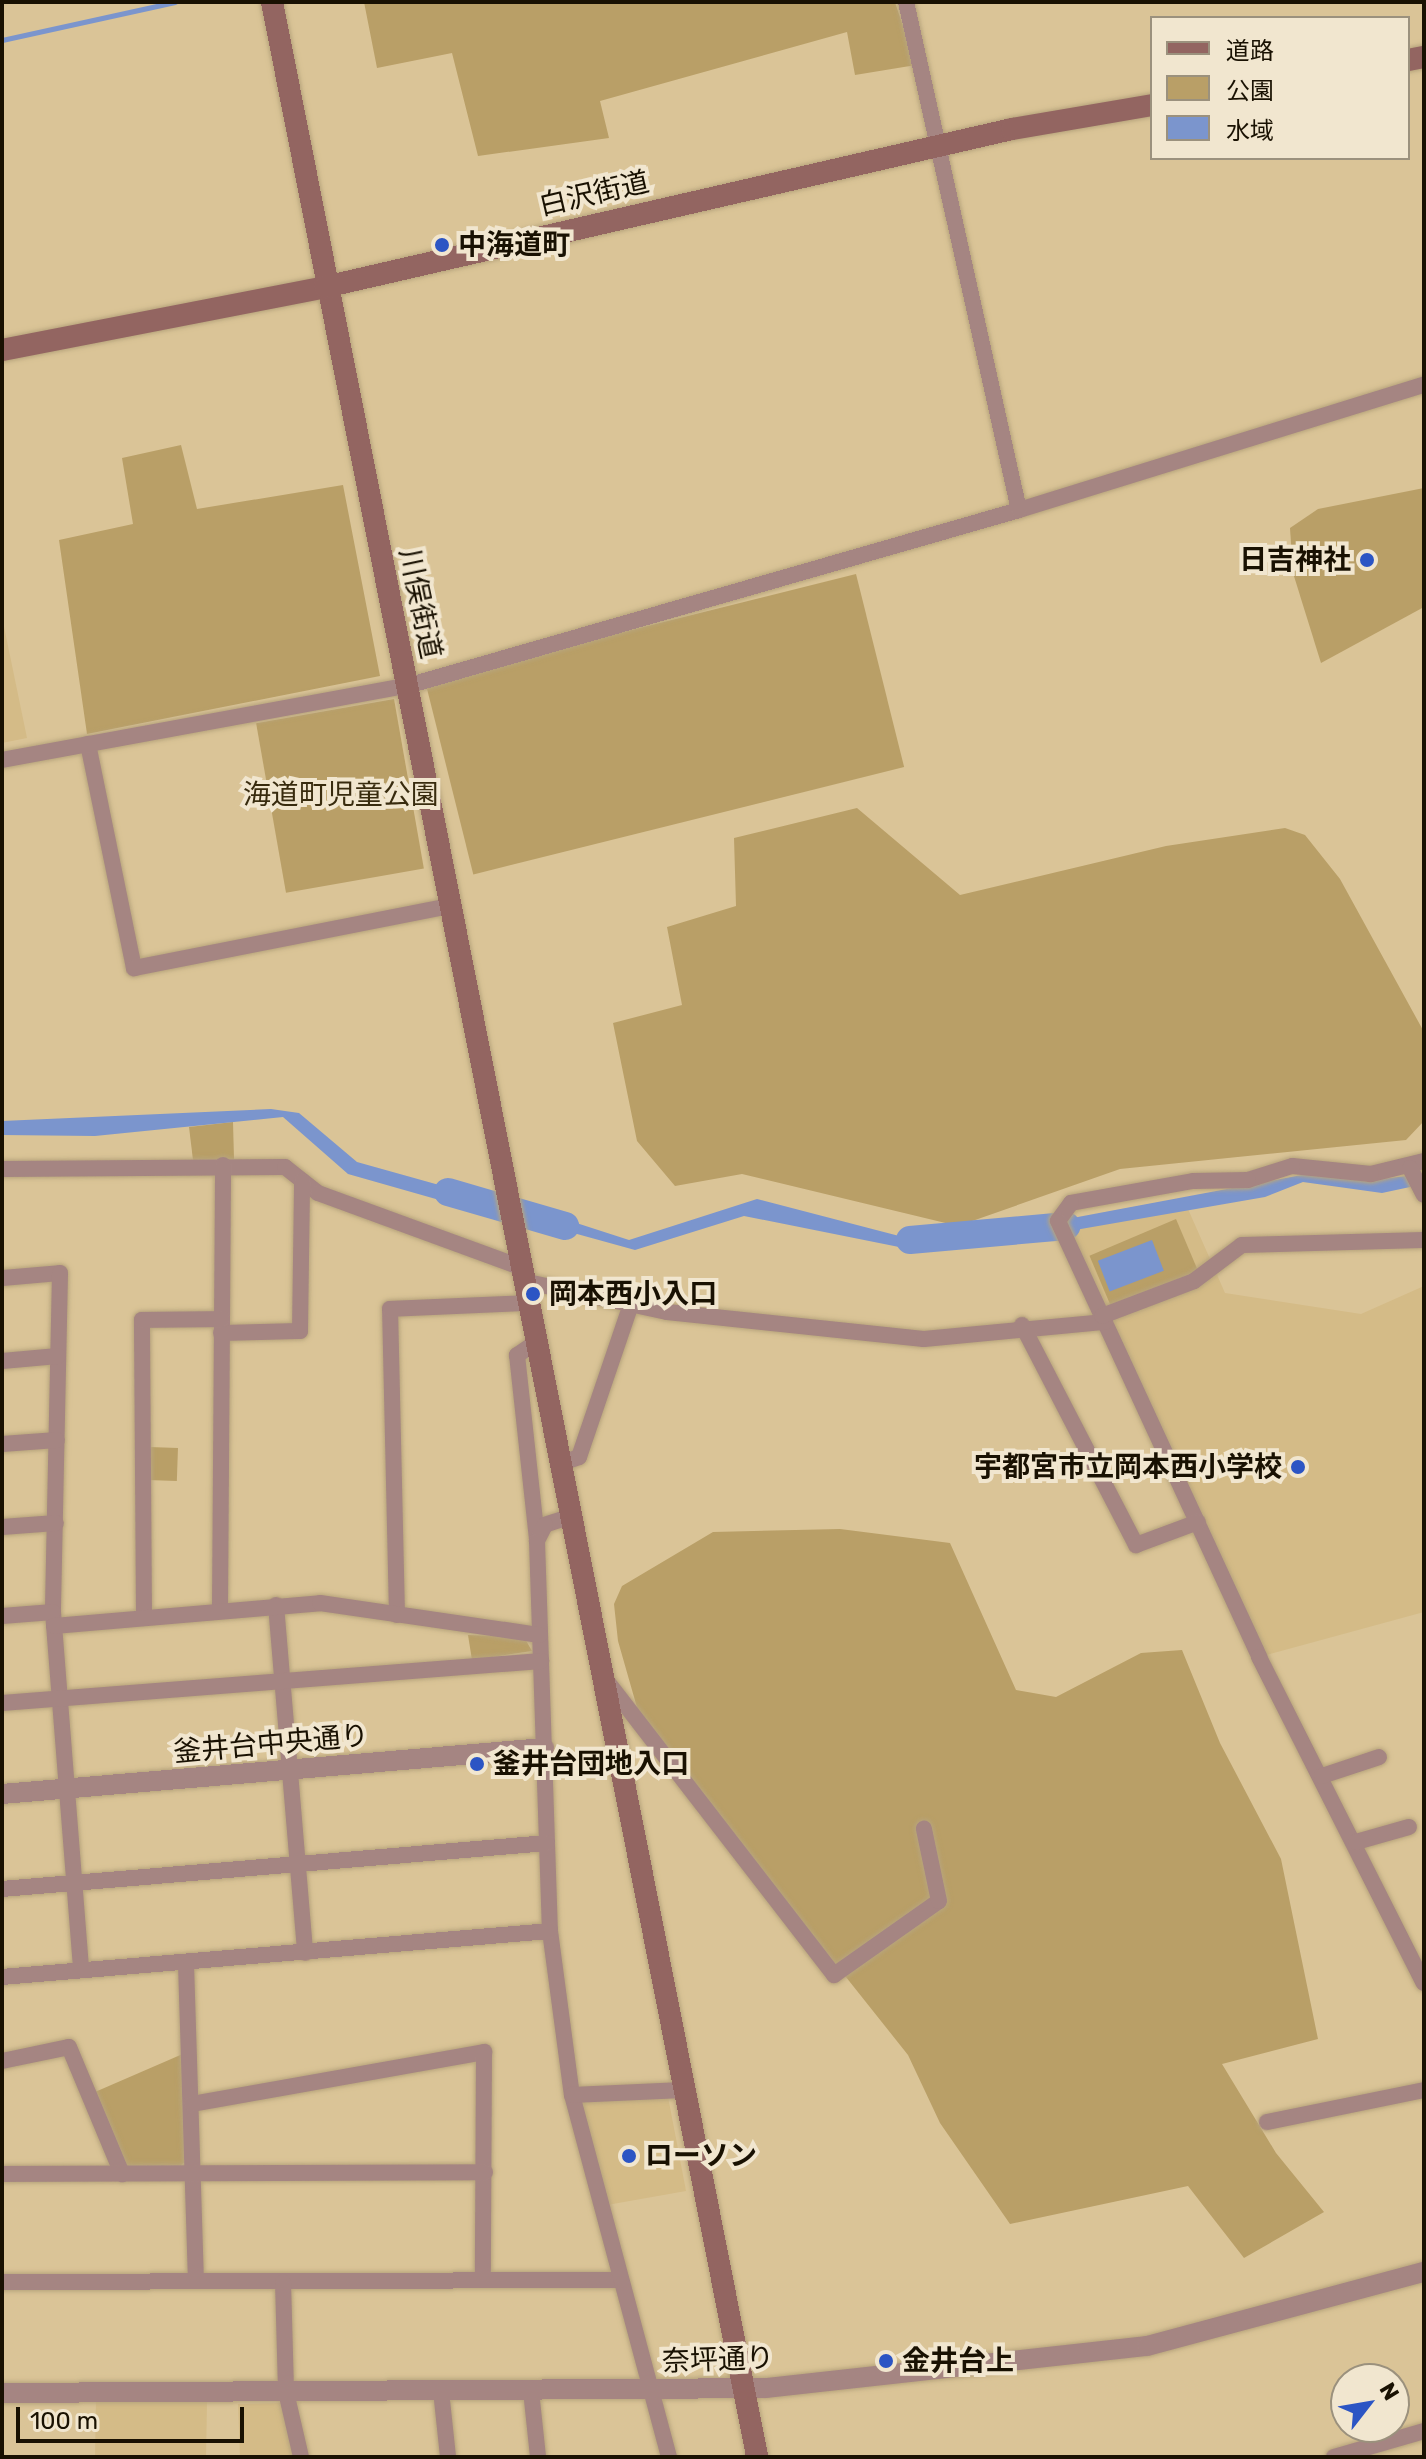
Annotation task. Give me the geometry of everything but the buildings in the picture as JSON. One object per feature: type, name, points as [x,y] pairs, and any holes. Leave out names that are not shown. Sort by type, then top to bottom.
[{"type":"main road","name":"川俣街道","points":[[272,2],[325,287],[407,686],[757,2457]]},
{"type":"main road","name":"白沢街道","points":[[2,350],[325,287],[939,145],[1150,105]]},
{"type":"street","points":[[906,2],[1019,510]]},
{"type":"street","points":[[2,760],[407,686],[1019,510],[1424,385]]},
{"type":"street","points":[[88,744],[134,968],[450,906]]},
{"type":"street","points":[[220,1608],[223,1165]]},
{"type":"street","points":[[2,1169],[223,1165],[285,1167],[302,1181],[522,1274],[631,1304],[924,1339],[1022,1325],[1103,1319],[1194,1281],[1242,1245],[1424,1240]]},
{"type":"street","points":[[1418,1177],[1292,1166],[1248,1180],[1193,1181],[1071,1203],[1060,1226],[1198,1522],[1424,1983]]},
{"type":"street","points":[[144,1615],[142,1320],[300,1331],[302,1181]]},
{"type":"street","points":[[2,1278],[60,1273],[54,1619],[81,1970]]},
{"type":"street","points":[[397,1615],[390,1309],[528,1303]]},
{"type":"street","points":[[559,1464],[579,1457],[631,1304]]},
{"type":"street","points":[[1022,1325],[1136,1545],[1198,1522]]},
{"type":"street","points":[[535,1343],[517,1355],[537,1541],[550,1931],[572,2095],[669,2457]]},
{"type":"street","points":[[2,1361],[58,1356]]},
{"type":"street","points":[[2,1444],[57,1440]]},
{"type":"street","points":[[537,1541],[545,1525],[569,1517]]},
{"type":"street","points":[[2,1527],[56,1523]]},
{"type":"street","points":[[2,1616],[54,1619],[276,1605],[347,1604],[397,1615],[540,1635]]},
{"type":"street","points":[[276,1605],[305,1953]]},
{"type":"street","points":[[2,1703],[541,1661]]},
{"type":"street","points":[[600,1672],[834,1975],[939,1901],[924,1829]]},
{"type":"street","name":"釜井台中央通り","points":[[2,1794],[544,1748]]},
{"type":"street","points":[[1322,1776],[1379,1757]]},
{"type":"street","points":[[1356,1842],[1409,1827]]},
{"type":"street","points":[[2,1889],[547,1843]]},
{"type":"street","points":[[2,1977],[186,1964],[550,1931]]},
{"type":"street","points":[[186,1964],[195,2173],[196,2281]]},
{"type":"street","points":[[2,2061],[69,2047],[122,2174]]},
{"type":"street","points":[[192,2104],[484,2052],[483,2280]]},
{"type":"street","points":[[572,2095],[683,2090]]},
{"type":"street","points":[[1267,2122],[1424,2090]]},
{"type":"street","points":[[2,2174],[485,2172]]},
{"type":"street","name":"奈坪通り","points":[[2,2393],[744,2390],[1147,2346],[1424,2272]]},
{"type":"street","points":[[2,2282],[620,2280]]},
{"type":"street","points":[[283,2282],[286,2392],[301,2457]]},
{"type":"street","points":[[441,2391],[448,2457]]},
{"type":"street","points":[[531,2391],[538,2457]]},
{"type":"street","points":[[1334,2457],[1424,2431]]},
{"type":"shaded area","points":[[2,617],[27,738],[2,743]]},
{"type":"shaded area","name":"宇都宮市立岡本西小学校","points":[[1188,1209],[1225,1293],[1361,1314],[1424,1286],[1424,1612],[1259,1657],[1062,1231]]},
{"type":"shaded area","points":[[668,2097],[686,2191],[607,2205],[581,2102]]},
{"type":"shaded area","points":[[96,2400],[207,2402],[206,2457],[95,2455]]},
{"type":"shaded area","points":[[280,2403],[295,2457],[240,2457],[238,2404]]},
{"type":"green space","points":[[364,2],[895,2],[916,65],[855,75],[847,32],[600,101],[609,138],[478,156],[452,53],[377,68]]},
{"type":"green space","points":[[181,445],[197,509],[343,485],[380,676],[87,734],[59,540],[133,524],[122,458]]},
{"type":"green space","points":[[1424,488],[1424,607],[1321,663],[1293,573],[1290,528],[1318,509]]},
{"type":"green space","points":[[856,574],[904,767],[473,875],[425,681]]},
{"type":"green space","name":"海道町児童公園","points":[[394,699],[424,868],[286,893],[256,723]]},
{"type":"green space","points":[[857,808],[960,895],[1166,846],[1285,828],[1305,835],[1340,879],[1424,1032],[1424,1121],[1406,1140],[1120,1169],[958,1226],[742,1174],[675,1186],[637,1141],[613,1023],[682,1005],[667,927],[736,906],[734,838]]},
{"type":"green space","points":[[233,1122],[234,1159],[193,1160],[189,1127]]},
{"type":"green space","points":[[1176,1219],[1198,1271],[1111,1307],[1089,1256]]},
{"type":"green space","points":[[149,1447],[178,1448],[177,1481],[148,1480]]},
{"type":"green space","points":[[840,1529],[950,1543],[1016,1690],[1056,1697],[1141,1653],[1182,1650],[1220,1743],[1281,1859],[1318,2039],[1222,2064],[1276,2153],[1324,2212],[1244,2258],[1188,2186],[1010,2224],[940,2123],[908,2055],[640,1718],[618,1641],[614,1604],[622,1586],[713,1532]]},
{"type":"green space","points":[[468,1635],[524,1637],[532,1651],[472,1660]]},
{"type":"green space","points":[[185,2053],[189,2158],[179,2167],[123,2166],[95,2092]]},
{"type":"water","points":[[271,1109],[299,1113],[357,1162],[482,1197],[485,1213],[348,1174],[283,1117],[95,1136],[2,1135],[2,1121]]},
{"type":"water","points":[[1312,1173],[1363,1181],[1424,1174],[1424,1184],[1382,1193],[1303,1182],[1265,1197],[1029,1238],[1030,1226]]},
{"type":"water","points":[[757,1199],[903,1237],[947,1229],[948,1242],[904,1248],[744,1216],[635,1250],[530,1221],[530,1208],[629,1240]]},
{"type":"water","points":[[1152,1240],[1164,1271],[1110,1292],[1098,1261]]},
{"type":"waterway","points":[[2,40],[175,2]]},
{"type":"waterway","points":[[448,1192],[565,1226]]},
{"type":"waterway","points":[[910,1240],[1066,1226]]},
{"type":"place","name":"中海道町","points":[[442,245]]},
{"type":"place","name":"日吉神社","points":[[1367,560]]},
{"type":"place","name":"岡本西小入口","points":[[533,1294]]},
{"type":"place","name":"宇都宮市立岡本西小学校","points":[[1298,1467]]},
{"type":"place","name":"釜井台団地入口","points":[[477,1764]]},
{"type":"place","name":"ローソン","points":[[629,2156]]},
{"type":"place","name":"金井台上","points":[[886,2361]]}]
